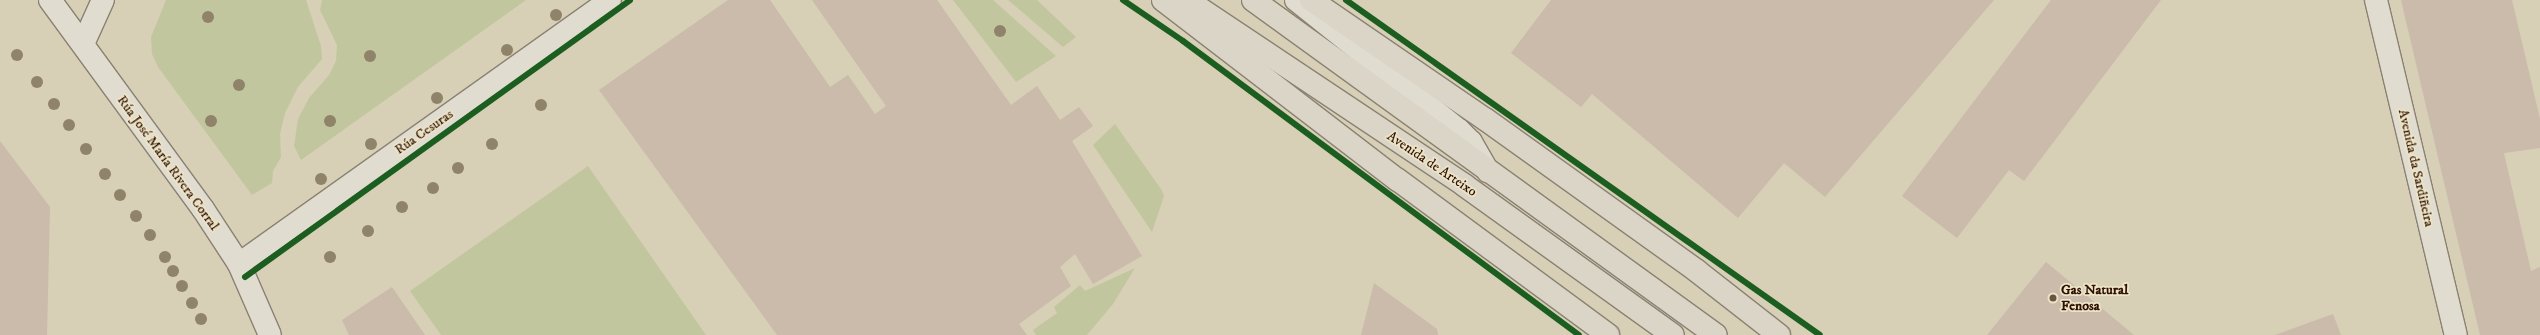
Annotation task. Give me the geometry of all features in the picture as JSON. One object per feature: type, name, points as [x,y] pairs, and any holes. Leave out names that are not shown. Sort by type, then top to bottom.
[{"type":"main road","points":[[1163,0],[1398,180],[1608,335]]},
{"type":"main road","name":"Avenida de Arteixo","points":[[1187,0],[1464,185],[1672,335]]},
{"type":"main road","name":"Avenida de Arteixo","points":[[1253,0],[1488,172],[1716,335]]},
{"type":"main road","points":[[1312,0],[1486,119],[1697,271],[1779,335]]},
{"type":"street","name":"Rúa José María Rivera Corral","points":[[50,0],[203,210],[239,264],[270,335]]},
{"type":"street","points":[[83,44],[103,0]]},
{"type":"street","name":"Rúa Cesuras","points":[[239,264],[610,0]]},
{"type":"street","name":"Avenida de Arteixo","points":[[1296,0],[1459,130],[1471,142],[1488,172]]},
{"type":"street","name":"Avenida da Sardiñeira","points":[[2376,0],[2456,335]]},
{"type":"green space","points":[[166,0],[306,0],[321,46],[322,59],[298,87],[285,113],[280,134],[281,157],[273,171],[272,183],[252,195],[158,67],[152,54],[151,37]]},
{"type":"green space","points":[[322,0],[526,0],[301,160],[294,146],[298,119],[309,98],[329,75],[336,61],[337,45],[320,10]]},
{"type":"green space","points":[[953,0],[993,0],[1056,56],[1016,82]]},
{"type":"green space","points":[[1008,0],[1037,0],[1076,37],[1063,47]]},
{"type":"green space","points":[[1115,124],[1161,189],[1164,196],[1152,232],[1093,145]]},
{"type":"green space","points":[[588,166],[706,335],[441,335],[410,291]]},
{"type":"green space","points":[[1135,268],[1113,304],[1087,335],[1036,335],[1033,330],[1057,313],[1054,307],[1080,285],[1085,291]]},
{"type":"building","points":[[728,0],[770,0],[830,87],[848,75],[875,114],[886,106],[812,0],[937,0],[1011,105],[1037,86],[1060,120],[1079,107],[1093,126],[1072,141],[1142,256],[1093,284],[1075,254],[1060,267],[1071,286],[1019,324],[1027,335],[777,335],[599,90]]},
{"type":"building","points":[[1551,0],[1994,0],[1825,197],[1784,163],[1738,218],[1592,94],[1581,107],[1511,53]]},
{"type":"building","points":[[2051,0],[2161,0],[2024,181],[2009,170],[1957,238],[1902,196]]},
{"type":"building","points":[[2401,0],[2512,0],[2540,119],[2540,148],[2504,153],[2531,271],[2540,267],[2540,335],[2480,335]]},
{"type":"building","points":[[0,141],[50,207],[47,335],[0,335]]},
{"type":"building","name":"Gas Natural Fenosa","points":[[2046,262],[2134,335],[1987,335]]},
{"type":"building","points":[[1374,283],[1437,329],[1438,335],[1361,335]]},
{"type":"building","points":[[392,287],[425,335],[349,335],[342,320]]},
{"type":"building","points":[[2333,314],[2341,335],[2275,335]]},
{"type":"cycle path","points":[[245,277],[630,0]]},
{"type":"cycle path","points":[[1123,0],[1183,41],[1579,335]]},
{"type":"cycle path","points":[[1346,0],[1820,335]]},
{"type":"place","name":"Gas Natural Fenosa","points":[[2053,298]]}]
